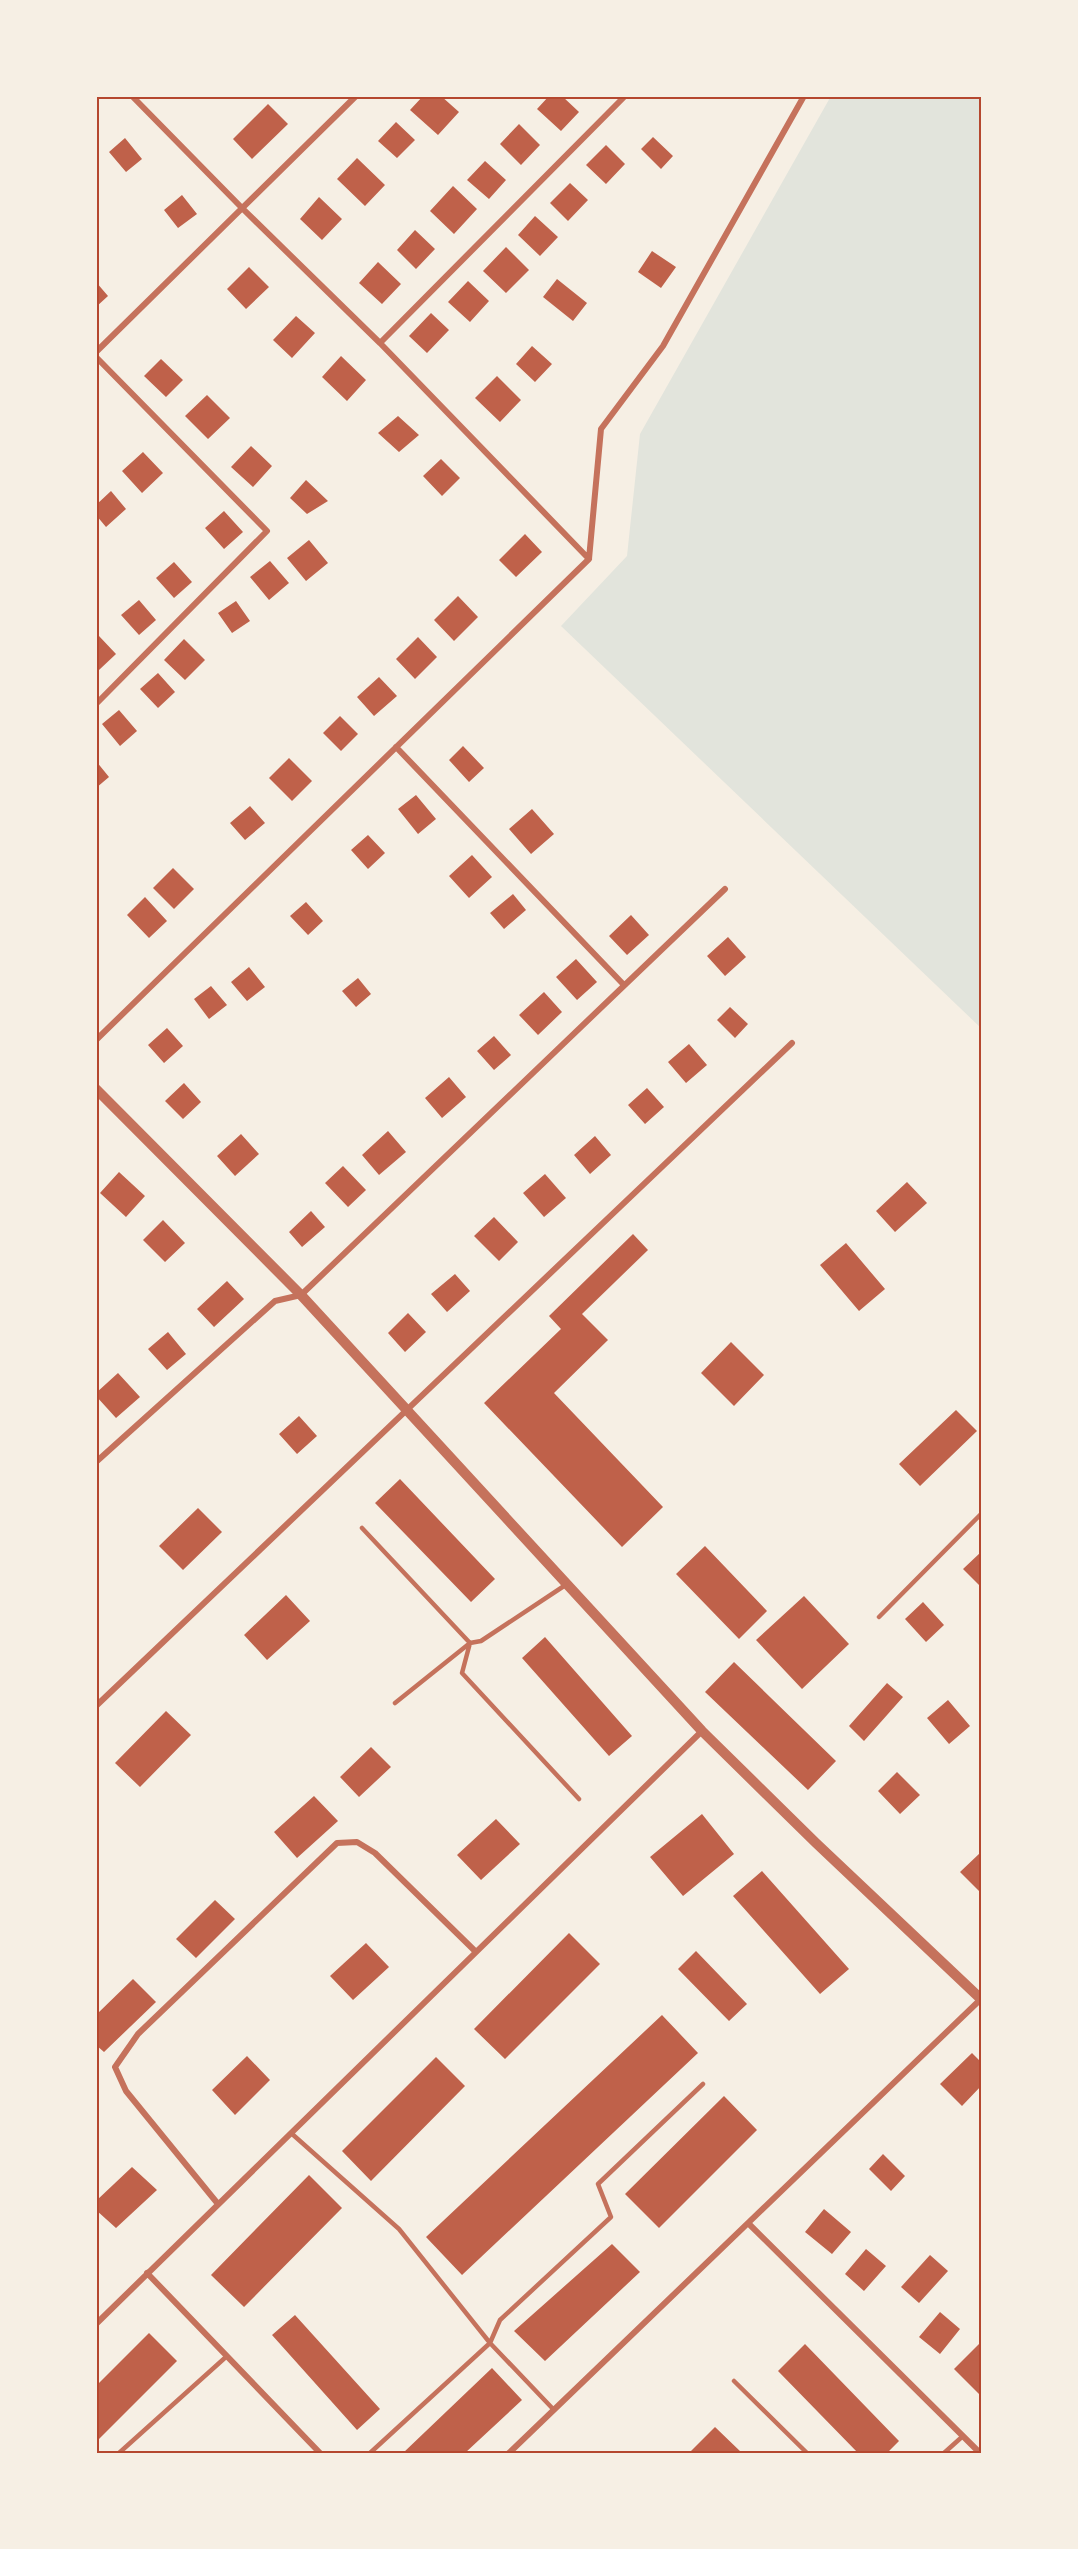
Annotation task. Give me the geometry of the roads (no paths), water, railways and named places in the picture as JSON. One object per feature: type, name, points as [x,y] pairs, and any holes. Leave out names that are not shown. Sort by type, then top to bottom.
[{"type":"street","points":[[132,96],[380,343],[589,559]]},
{"type":"street","points":[[96,352],[357,96]]},
{"type":"street","points":[[380,343],[625,96]]},
{"type":"street","points":[[96,1040],[589,559],[601,429],[663,346],[804,96]]},
{"type":"street","points":[[96,357],[267,531],[96,704]]},
{"type":"street","points":[[396,747],[624,985]]},
{"type":"street","points":[[96,1462],[275,1301],[301,1295],[725,889]]},
{"type":"street","points":[[96,1706],[792,1043]]},
{"type":"street","points":[[96,1089],[301,1295],[702,1731],[982,1998],[508,2453]]},
{"type":"street","points":[[96,2324],[702,1731]]},
{"type":"street","points":[[218,2204],[126,2091],[115,2067],[138,2034],[337,1843],[357,1842],[375,1853],[475,1952]]},
{"type":"street","points":[[748,2223],[980,2453]]},
{"type":"street","points":[[147,2273],[320,2453]]},
{"type":"lane","points":[[879,1617],[982,1513]]},
{"type":"lane","points":[[362,1528],[470,1643]]},
{"type":"lane","points":[[395,1703],[470,1643],[481,1641],[567,1584]]},
{"type":"lane","points":[[470,1643],[462,1673],[579,1799]]},
{"type":"lane","points":[[370,2453],[490,2343],[500,2320],[611,2217],[598,2184],[703,2084]]},
{"type":"lane","points":[[291,2133],[399,2229],[490,2343],[554,2410]]},
{"type":"lane","points":[[119,2453],[227,2356]]},
{"type":"lane","points":[[734,2381],[807,2453]]},
{"type":"lane","points":[[944,2453],[963,2436]]}]
